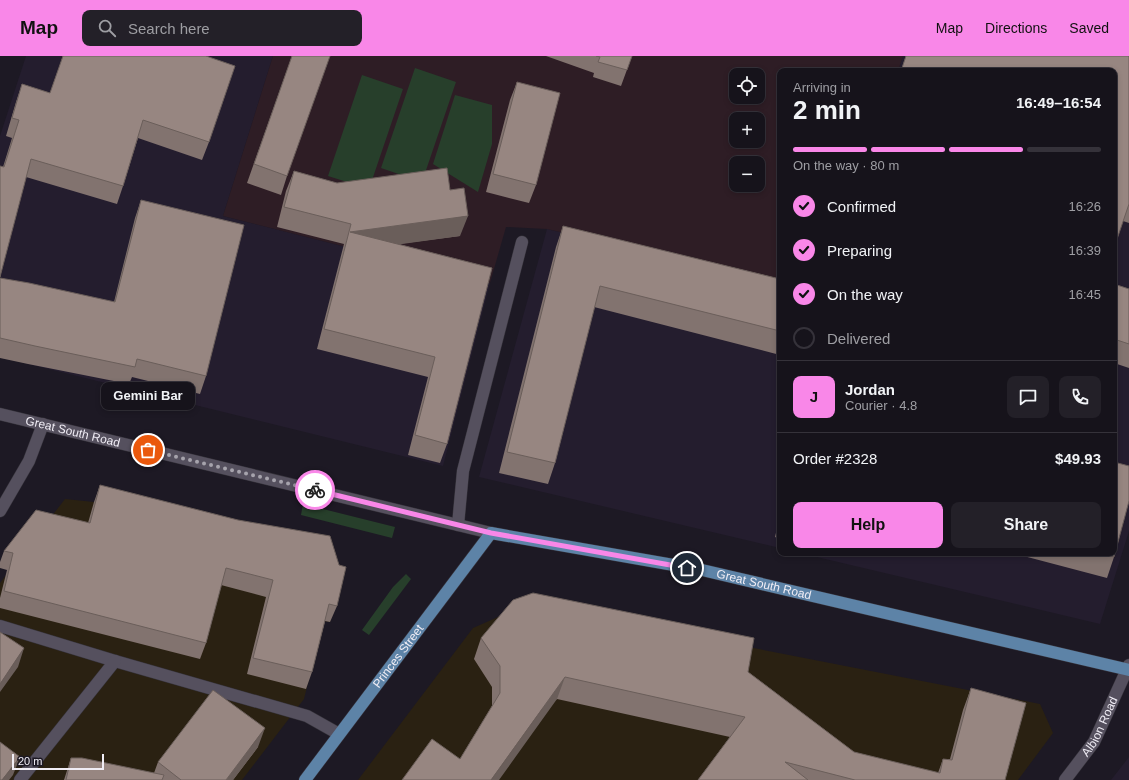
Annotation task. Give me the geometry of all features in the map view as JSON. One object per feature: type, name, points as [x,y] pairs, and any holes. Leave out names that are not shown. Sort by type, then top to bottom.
[{"type":"main road","name":"Great South Road","points":[[491,533],[702,570],[1128,668]]},
{"type":"main road","name":"Princes Street","points":[[305,780],[491,533]]},
{"type":"street","points":[[458,525],[463,471],[522,242]]},
{"type":"street","name":"Great South Road","points":[[0,414],[491,533]]},
{"type":"street","points":[[0,510],[29,461],[43,424]]},
{"type":"street","points":[[0,626],[114,661],[307,716],[339,734]]},
{"type":"street","points":[[20,780],[114,661]]},
{"type":"street","name":"Albion Road","points":[[1065,780],[1094,742],[1128,668]]},
{"type":"shaded area","points":[[26,56],[273,56],[223,216],[490,283],[443,466],[0,357],[0,136]]},
{"type":"shaded area","points":[[273,56],[903,56],[899,68],[777,68],[777,282],[547,229],[506,227],[490,283],[223,216]]},
{"type":"shaded area","points":[[903,56],[1129,56],[1129,531],[1100,624],[813,556],[1117,556],[1117,68],[899,68]]},
{"type":"shaded area","points":[[547,229],[777,282],[777,547],[479,477]]},
{"type":"shaded area","points":[[65,499],[94,502],[193,526],[340,584],[330,622],[323,621],[304,699],[242,780],[0,780],[0,583]]},
{"type":"shaded area","points":[[528,604],[1040,704],[1053,733],[1018,780],[358,780],[473,628]]},
{"type":"shaded area","points":[[1129,757],[1129,780],[1111,780]]},
{"type":"green space","points":[[415,68],[456,82],[422,182],[381,168]]},
{"type":"green space","points":[[362,75],[403,89],[369,189],[328,176]]},
{"type":"green space","points":[[455,95],[492,105],[492,144],[478,192],[433,164]]},
{"type":"green space","points":[[303,504],[395,527],[392,538],[301,515]]},
{"type":"green space","points":[[406,574],[411,579],[369,635],[362,630],[393,587]]},
{"type":"building","points":[[63,56],[206,56],[235,66],[209,142],[143,120],[123,186],[31,159],[0,277],[0,166],[4,167],[19,120],[12,118],[22,84],[50,93]]},
{"type":"building","points":[[292,56],[330,56],[287,176],[254,164]]},
{"type":"building","points":[[596,56],[632,56],[627,70],[598,62],[600,57]]},
{"type":"building","points":[[906,56],[1129,56],[1129,204],[1117,239],[1117,68],[902,68]]},
{"type":"building","points":[[517,82],[560,93],[536,185],[493,174]]},
{"type":"building","points":[[447,168],[450,190],[464,188],[468,216],[350,232],[492,268],[447,444],[415,435],[435,357],[324,329],[351,224],[284,207],[294,171],[337,183]]},
{"type":"building","points":[[141,200],[244,225],[206,376],[137,359],[135,367],[0,338],[0,278],[115,302]]},
{"type":"building","points":[[563,226],[777,278],[777,330],[600,286],[555,463],[507,452]]},
{"type":"building","points":[[1117,285],[1129,289],[1129,344],[1117,340]]},
{"type":"building","points":[[1117,463],[1129,466],[1129,501],[1117,546]]},
{"type":"building","points":[[100,485],[238,520],[330,536],[339,565],[346,567],[337,606],[329,604],[312,672],[253,658],[273,580],[226,568],[206,643],[4,591],[13,553],[4,551],[36,510],[90,523]]},
{"type":"building","points":[[533,593],[754,638],[748,672],[854,752],[940,773],[943,759],[952,760],[971,688],[1026,703],[1005,780],[855,780],[785,762],[808,780],[698,780],[745,717],[565,677],[491,780],[402,780],[432,739],[460,759],[500,693],[500,666],[481,638],[513,600]]},
{"type":"building","points":[[0,632],[24,648],[0,684]]},
{"type":"building","points":[[213,690],[265,728],[226,780],[181,780],[158,762]]},
{"type":"building","points":[[0,742],[20,757],[2,780],[0,780]]},
{"type":"building","points":[[71,758],[82,758],[164,775],[162,780],[66,780]]},
{"type":"way so far","points":[[148,450],[315,490]]},
{"type":"place","name":"Gemini Bar","points":[[148,450]]},
{"type":"route","points":[[315,490],[491,533],[687,568]]}]
